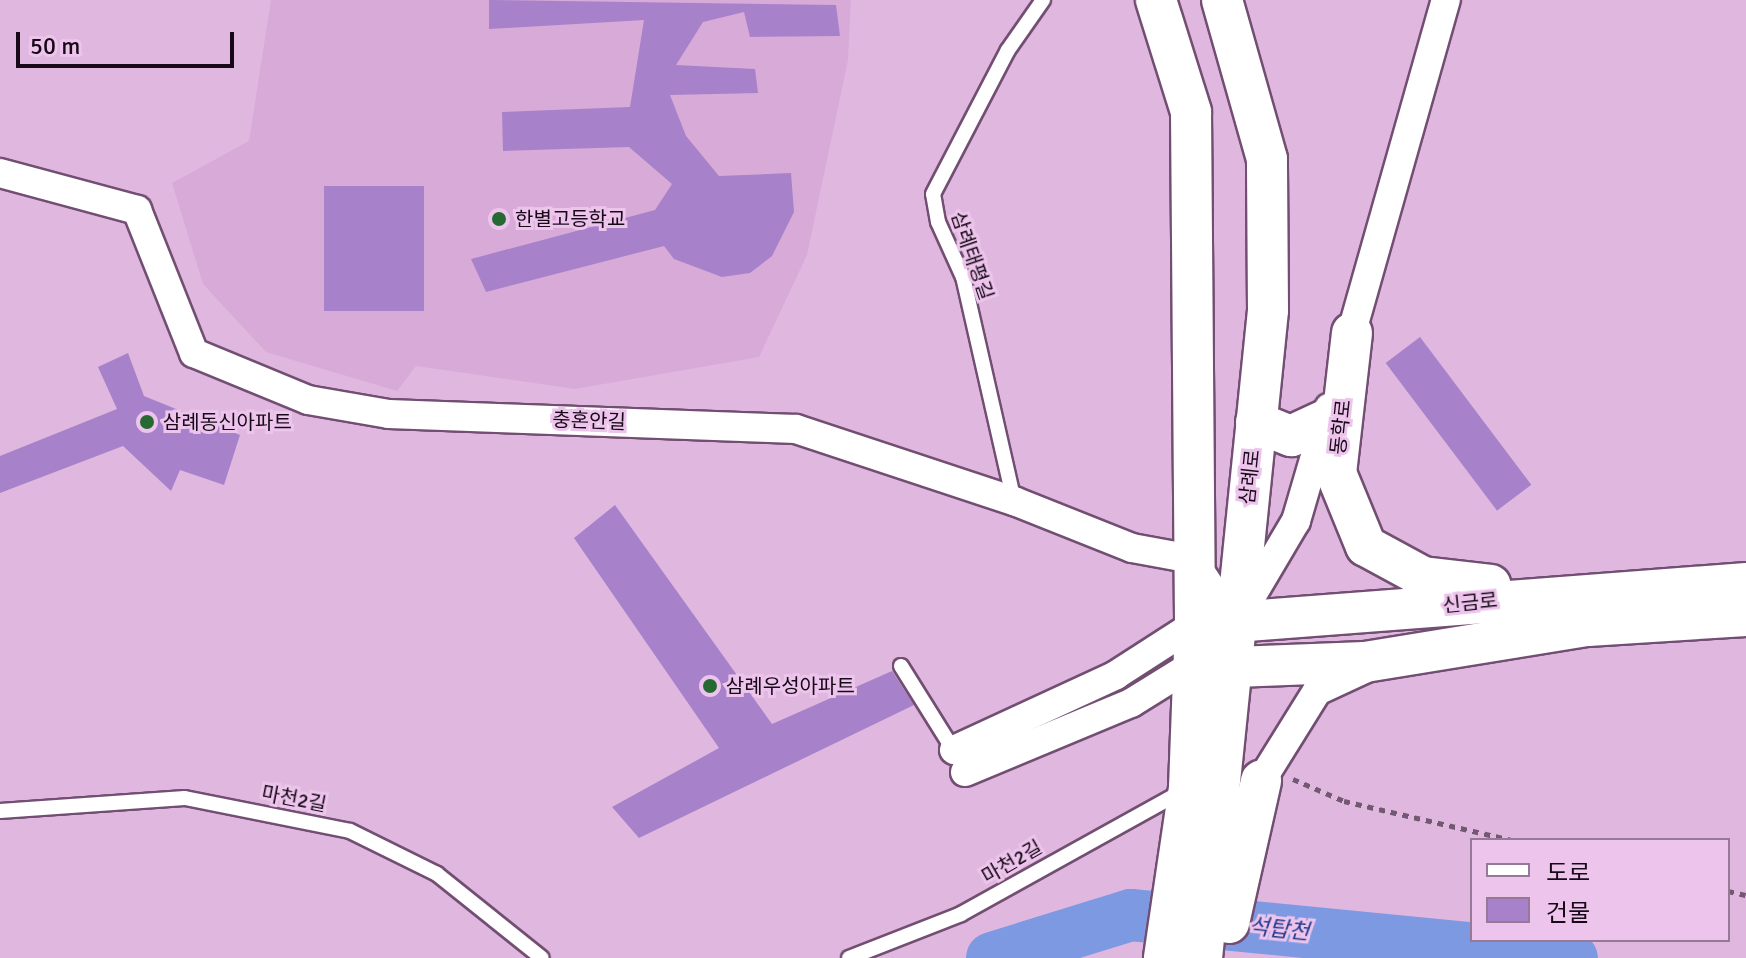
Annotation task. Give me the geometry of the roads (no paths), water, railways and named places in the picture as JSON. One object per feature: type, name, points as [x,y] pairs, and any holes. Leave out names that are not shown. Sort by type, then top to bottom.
[{"type":"street","name":"삼례로","points":[[1156,0],[1191,112],[1192,559],[1195,624],[1189,667],[1225,788],[1164,958]]},
{"type":"street","name":"삼례로","points":[[1202,958],[1225,788],[1235,624],[1268,310],[1267,159],[1222,0]]},
{"type":"street","name":"동학로","points":[[1235,624],[1296,521],[1446,0]]},
{"type":"street","name":"충혼안길","points":[[0,173],[137,210],[194,353],[308,400],[389,414],[796,429],[1014,501],[1132,548],[1192,559]]},
{"type":"street","name":"동학로","points":[[1352,333],[1336,473],[1366,546],[1423,577],[1566,594]]},
{"type":"street","points":[[1256,422],[1291,436],[1326,420]]},
{"type":"street","points":[[1192,559],[1235,624]]},
{"type":"street","name":"신금로","points":[[1195,624],[1235,624],[1566,594],[1746,583]]},
{"type":"street","name":"신금로","points":[[1189,667],[1233,670],[1389,658],[1588,626],[1746,616]]},
{"type":"street","points":[[959,761],[1116,675],[1195,624]]},
{"type":"street","name":"신금로","points":[[1221,958],[1225,788],[1317,691],[1389,658]]},
{"type":"street","points":[[959,761],[1131,703],[1189,667]]},
{"type":"lane","name":"삼례태평길","points":[[1014,501],[963,277],[938,222],[933,194],[1008,50],[1043,0]]},
{"type":"lane","points":[[901,666],[959,761]]},
{"type":"lane","name":"마천2길","points":[[849,958],[961,914],[1225,788]]},
{"type":"lane","name":"마천2길","points":[[0,811],[185,798],[350,831],[437,874],[542,958]]},
{"type":"waterway","name":"석탑천","points":[[992,958],[1131,915],[1572,958]]},
{"type":"place","name":"한별고등학교","points":[[499,219]]},
{"type":"place","name":"삼례동신아파트","points":[[147,422]]},
{"type":"place","name":"삼례우성아파트","points":[[710,686]]}]
